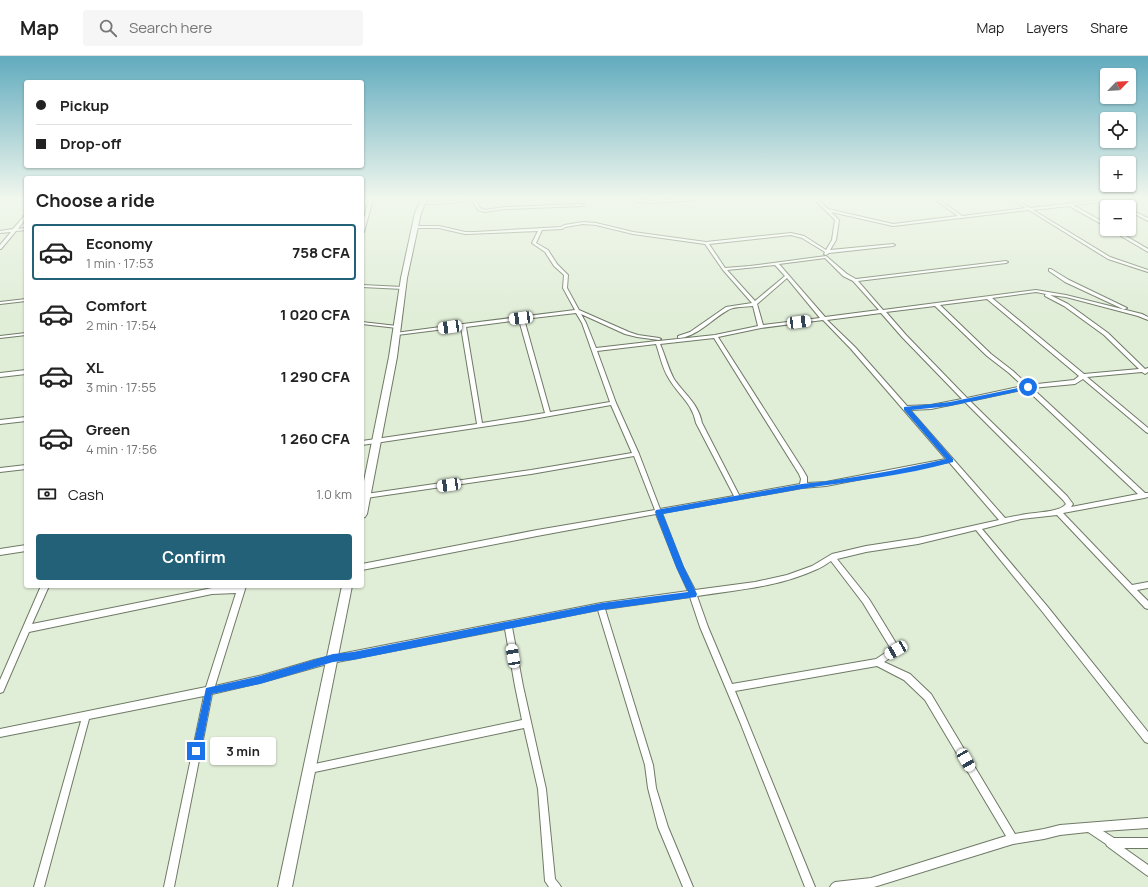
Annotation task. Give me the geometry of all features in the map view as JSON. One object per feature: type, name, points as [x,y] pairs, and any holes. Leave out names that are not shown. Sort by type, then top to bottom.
[{"type":"street","points":[[0,248],[8,238]]},
{"type":"street","points":[[364,505],[397,331],[404,278],[413,238]]},
{"type":"street","points":[[536,238],[534,242],[547,251],[555,265],[566,275],[565,288],[579,311],[595,350],[613,403],[636,454],[680,567],[693,594],[704,627],[810,887]]},
{"type":"street","points":[[668,238],[706,243],[755,238]]},
{"type":"street","points":[[804,238],[826,254],[846,274],[855,280],[904,336],[1065,498],[1070,504],[1067,508],[1058,512]]},
{"type":"street","points":[[826,254],[834,238]]},
{"type":"street","points":[[1076,238],[1109,258],[1148,271]]},
{"type":"street","points":[[1126,238],[1148,251]]},
{"type":"street","points":[[706,243],[724,269],[755,304],[761,327]]},
{"type":"street","points":[[724,269],[893,246]]},
{"type":"street","points":[[855,280],[1006,262]]},
{"type":"street","points":[[776,263],[824,319],[853,348],[1004,521]]},
{"type":"street","points":[[1050,270],[1084,289],[1148,319]]},
{"type":"street","points":[[364,323],[397,331],[463,325],[579,311],[637,336],[669,341],[692,333],[728,308],[755,304],[787,276]]},
{"type":"street","points":[[364,286],[403,288]]},
{"type":"street","points":[[595,350],[715,336],[761,327],[1036,291],[1066,296],[1140,315]]},
{"type":"street","points":[[1036,291],[1066,305],[1092,323],[1146,371]]},
{"type":"street","points":[[988,297],[1148,431]]},
{"type":"street","points":[[0,303],[24,300]]},
{"type":"street","points":[[936,304],[989,355],[1002,363],[1146,495]]},
{"type":"street","points":[[521,318],[548,414]]},
{"type":"street","points":[[463,325],[480,426]]},
{"type":"street","points":[[0,337],[24,334]]},
{"type":"street","points":[[715,336],[801,472],[804,478],[804,483],[802,486]]},
{"type":"street","points":[[657,342],[673,381],[689,398],[698,416],[699,423],[738,498]]},
{"type":"street","points":[[906,408],[931,407],[1028,387],[1076,382],[1083,376],[1146,371]]},
{"type":"street","points":[[0,375],[24,372]]},
{"type":"street","points":[[364,443],[480,426],[613,403]]},
{"type":"street","points":[[0,422],[24,418]]},
{"type":"street","points":[[366,496],[509,476],[636,454]]},
{"type":"street","points":[[364,566],[802,486],[826,484],[951,460]]},
{"type":"street","points":[[0,470],[24,467]]},
{"type":"street","points":[[0,733],[260,680],[333,658],[353,656],[602,606],[755,585],[787,578],[814,568],[832,557],[866,549],[918,541],[1004,521],[1146,495]]},
{"type":"street","points":[[1058,512],[1148,606]]},
{"type":"street","points":[[977,527],[1044,608],[1148,739]]},
{"type":"street","points":[[0,552],[24,548]]},
{"type":"street","points":[[730,688],[877,662],[896,650],[866,601],[832,557]]},
{"type":"street","points":[[1131,588],[1148,585]]},
{"type":"street","points":[[0,690],[44,588]]},
{"type":"street","points":[[26,629],[212,591],[241,588],[209,691],[169,887]]},
{"type":"street","points":[[285,887],[347,588]]},
{"type":"street","points":[[602,606],[648,765],[652,788],[663,827],[677,856],[688,887]]},
{"type":"street","points":[[508,625],[527,723],[542,789],[550,881],[556,887]]},
{"type":"street","points":[[877,662],[907,677],[928,697],[1013,839]]},
{"type":"street","points":[[39,887],[86,716]]},
{"type":"street","points":[[310,769],[527,723]]},
{"type":"street","points":[[835,887],[872,883],[1013,839],[1060,830],[1091,829],[1148,823]]},
{"type":"street","points":[[1091,829],[1148,871]]},
{"type":"street","points":[[1105,839],[1113,843],[1148,843]]},
{"type":"route","points":[[196,751],[209,691],[260,680],[333,658],[353,656],[602,606],[693,594],[680,567],[659,512],[802,486],[826,484],[951,460],[906,408],[931,407],[950,404],[1028,387]]}]
